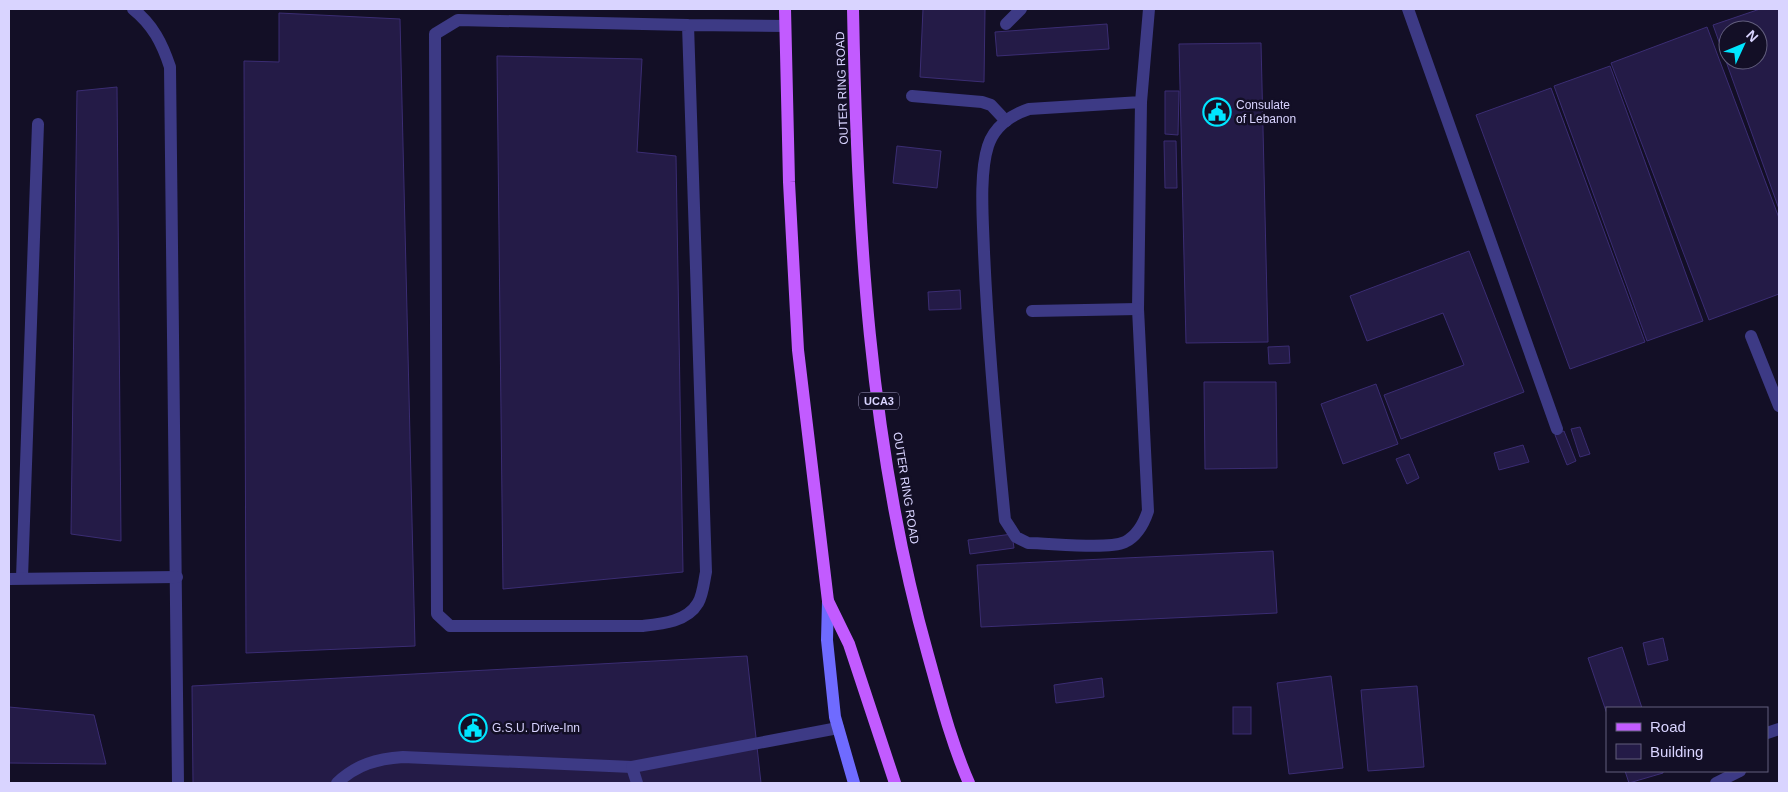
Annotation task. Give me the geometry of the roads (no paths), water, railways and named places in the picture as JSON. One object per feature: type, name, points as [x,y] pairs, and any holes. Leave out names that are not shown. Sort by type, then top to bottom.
[{"type":"main road","points":[[784,9],[789,182],[798,350],[828,602],[830,676],[838,728],[854,783]]},
{"type":"main road","name":"OUTER RING ROAD","points":[[853,9],[855,100],[866,300],[890,489],[909,586],[943,709],[968,783]]},
{"type":"main road","points":[[828,602],[849,644],[895,783]]},
{"type":"street","points":[[133,9],[149,24],[162,42],[170,67],[178,783]]},
{"type":"street","points":[[1006,24],[1021,9]]},
{"type":"street","points":[[1141,102],[1029,109],[1015,114],[1006,121],[988,146],[982,193],[988,343],[1005,520],[1016,537],[1028,543],[1114,545],[1133,537],[1145,520],[1148,511],[1138,309],[1141,102],[1149,9]]},
{"type":"street","points":[[1408,9],[1556,429]]},
{"type":"street","points":[[688,24],[706,572],[698,603],[685,615],[666,624],[642,626],[450,626],[437,614],[436,34],[458,20],[688,24],[785,26]]},
{"type":"street","points":[[912,96],[982,102],[991,105],[1006,121]]},
{"type":"street","points":[[38,124],[15,578],[177,577]]},
{"type":"street","points":[[1032,311],[1138,309]]},
{"type":"street","points":[[1751,336],[1779,406]]},
{"type":"street","points":[[337,783],[356,767],[378,759],[403,757],[632,767],[838,728]]},
{"type":"street","points":[[632,767],[637,783]]},
{"type":"street","points":[[1716,783],[1738,772]]},
{"type":"place","name":"Consulate of Lebanon","points":[[1217,112]]},
{"type":"place","name":"G.S.U. Drive-Inn","points":[[473,728]]}]
